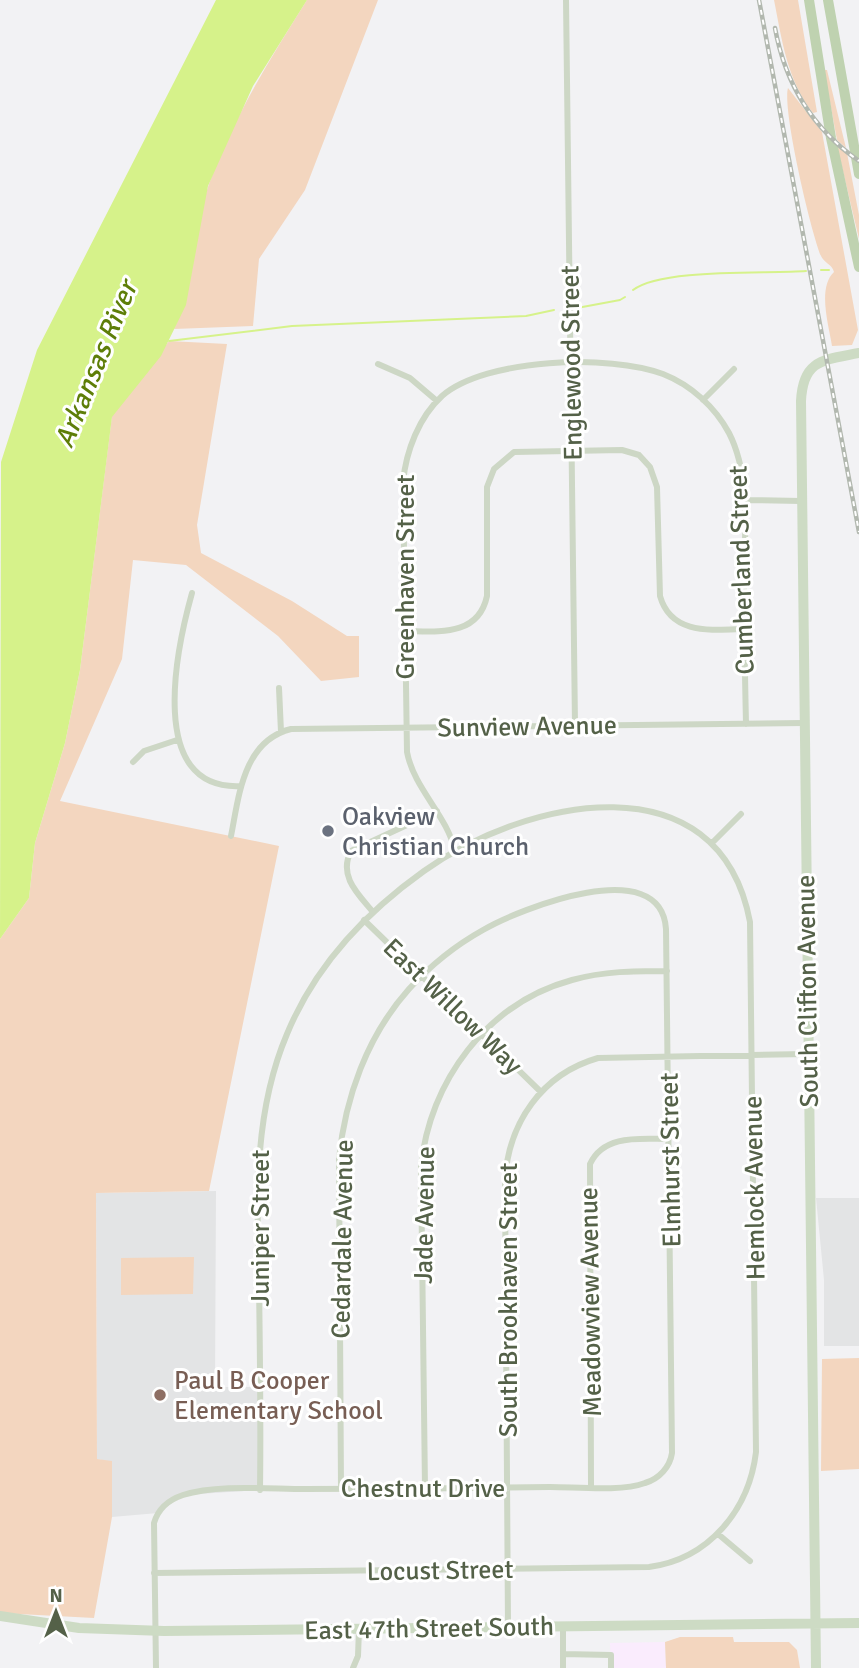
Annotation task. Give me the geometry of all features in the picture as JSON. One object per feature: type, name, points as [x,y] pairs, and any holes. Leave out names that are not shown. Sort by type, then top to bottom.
[{"type":"main road","points":[[809,0],[831,138],[859,267]]},
{"type":"main road","points":[[828,0],[859,174]]},
{"type":"street","name":"Englewood Street","points":[[566,0],[575,725]]},
{"type":"street","name":"South Clifton Avenue","points":[[816,1668],[801,401],[804,379],[816,363],[859,353]]},
{"type":"street","points":[[378,364],[411,378],[438,401]]},
{"type":"street","name":"Greenhaven Street","points":[[455,851],[437,811],[411,769],[405,727],[404,467],[418,429],[438,401],[462,383],[496,370],[526,365],[572,365]]},
{"type":"street","name":"Cumberland Street","points":[[572,365],[624,365],[648,369],[671,378],[704,400],[722,421],[735,446],[744,500],[746,724]]},
{"type":"street","points":[[704,400],[734,369]]},
{"type":"street","points":[[403,631],[453,630],[477,618],[487,596],[487,487],[491,475],[502,460],[514,452],[573,450],[622,450],[646,461],[657,487],[660,597],[665,610],[686,627],[744,629]]},
{"type":"street","points":[[744,500],[801,501]]},
{"type":"street","points":[[192,593],[180,648],[174,714],[177,740],[186,758],[200,774],[218,782],[241,786]]},
{"type":"street","points":[[231,836],[241,786],[258,750],[266,740],[281,732],[279,688]]},
{"type":"street","name":"Sunview Avenue","points":[[281,732],[405,727],[804,723]]},
{"type":"street","points":[[132,762],[145,751],[177,740]]},
{"type":"street","name":"Juniper Street","points":[[260,1490],[257,1165],[261,1129],[278,1057],[296,1013],[327,961],[364,920],[426,870],[455,851],[532,821],[617,807],[645,810],[679,820],[713,842]]},
{"type":"street","points":[[373,912],[348,882],[347,863],[351,850],[437,811]]},
{"type":"street","points":[[713,842],[741,814]]},
{"type":"street","name":"Hemlock Avenue","points":[[713,842],[736,874],[750,922],[756,1452],[746,1495],[718,1534]]},
{"type":"street","name":"Elmhurst Street","points":[[617,890],[639,892],[660,906],[666,921],[672,1453],[669,1463]]},
{"type":"street","name":"Cedardale Avenue","points":[[341,1489],[339,1182],[341,1137],[354,1084],[372,1045],[394,1008],[422,976],[467,940],[502,920],[561,899],[617,890]]},
{"type":"street","name":"East Willow Way","points":[[364,920],[541,1092]]},
{"type":"street","name":"Jade Avenue","points":[[425,1488],[421,1188],[424,1141],[444,1085],[482,1035],[517,1005],[562,983],[608,972],[667,971]]},
{"type":"street","name":"South Brookhaven Street","points":[[508,1627],[506,1170],[516,1128],[524,1111],[566,1070],[598,1058],[807,1054]]},
{"type":"street","name":"Meadowview Avenue","points":[[592,1487],[590,1164],[598,1152],[611,1143],[668,1139]]},
{"type":"street","name":"Chestnut Drive","points":[[154,1573],[154,1523],[158,1513],[171,1501],[194,1493],[592,1487],[646,1483],[669,1463]]},
{"type":"street","points":[[718,1534],[750,1561]]},
{"type":"street","name":"Locust Street","points":[[154,1573],[656,1566],[689,1555],[718,1534]]},
{"type":"street","points":[[154,1573],[156,1668]]},
{"type":"street","name":"East 47th Street South","points":[[0,1616],[79,1628],[155,1631],[859,1623]]},
{"type":"street","points":[[562,1626],[564,1668]]},
{"type":"street","points":[[353,1668],[358,1656],[359,1629]]},
{"type":"street","points":[[563,1654],[611,1655],[611,1668]]},
{"type":"shaded area","points":[[307,0],[378,0],[305,190],[259,259],[253,326],[174,329],[186,294],[199,220],[209,184],[253,89]]},
{"type":"shaded area","points":[[774,0],[798,0],[817,112],[813,113],[804,100],[791,73]]},
{"type":"shaded area","points":[[824,70],[827,70],[846,148],[837,140]]},
{"type":"shaded area","points":[[788,88],[822,132],[858,330],[852,345],[832,346],[825,297],[829,279],[834,272],[821,256],[816,243],[793,144]]},
{"type":"shaded area","points":[[837,146],[847,153],[859,215],[859,239]]},
{"type":"shaded area","points":[[169,341],[227,344],[197,525],[201,553],[292,601],[347,636],[359,636],[359,677],[321,681],[278,636],[186,565],[133,560],[122,659],[60,801],[279,846],[209,1191],[96,1193],[97,1459],[112,1461],[112,1517],[94,1618],[0,1613],[0,939],[29,898],[35,843],[65,743],[80,670],[112,416]]},
{"type":"shaded area","points":[[216,1191],[215,1387],[260,1387],[260,1490],[183,1495],[158,1513],[112,1517],[112,1462],[97,1459],[96,1193]]},
{"type":"shaded area","points":[[816,1198],[859,1198],[859,1346],[824,1346],[824,1280]]},
{"type":"shaded area","points":[[194,1257],[193,1294],[121,1295],[121,1258]]},
{"type":"shaded area","points":[[859,1358],[859,1469],[821,1471],[822,1359]]},
{"type":"shaded area","points":[[680,1637],[733,1637],[734,1642],[789,1642],[797,1650],[800,1668],[666,1668],[665,1642]]},
{"type":"shaded area","points":[[665,1642],[666,1668],[611,1668],[610,1643]]},
{"type":"water","name":"Arkansas River","points":[[216,0],[307,0],[253,86],[208,186],[186,305],[161,356],[112,417],[80,670],[65,743],[35,843],[29,898],[0,939],[1,462],[37,350]]},
{"type":"waterway","points":[[821,270],[829,270]]},
{"type":"waterway","points":[[633,290],[647,283],[689,275],[806,271]]},
{"type":"waterway","points":[[577,308],[625,297]]},
{"type":"waterway","points":[[169,341],[292,326],[526,316],[554,310]]},
{"type":"railway","points":[[759,0],[859,532]]},
{"type":"railway","points":[[775,28],[786,67],[804,103],[828,134],[859,161]]},
{"type":"place","name":"Oakview Christian Church","points":[[328,831]]},
{"type":"place","name":"Paul B Cooper Elementary School","points":[[160,1395]]}]
